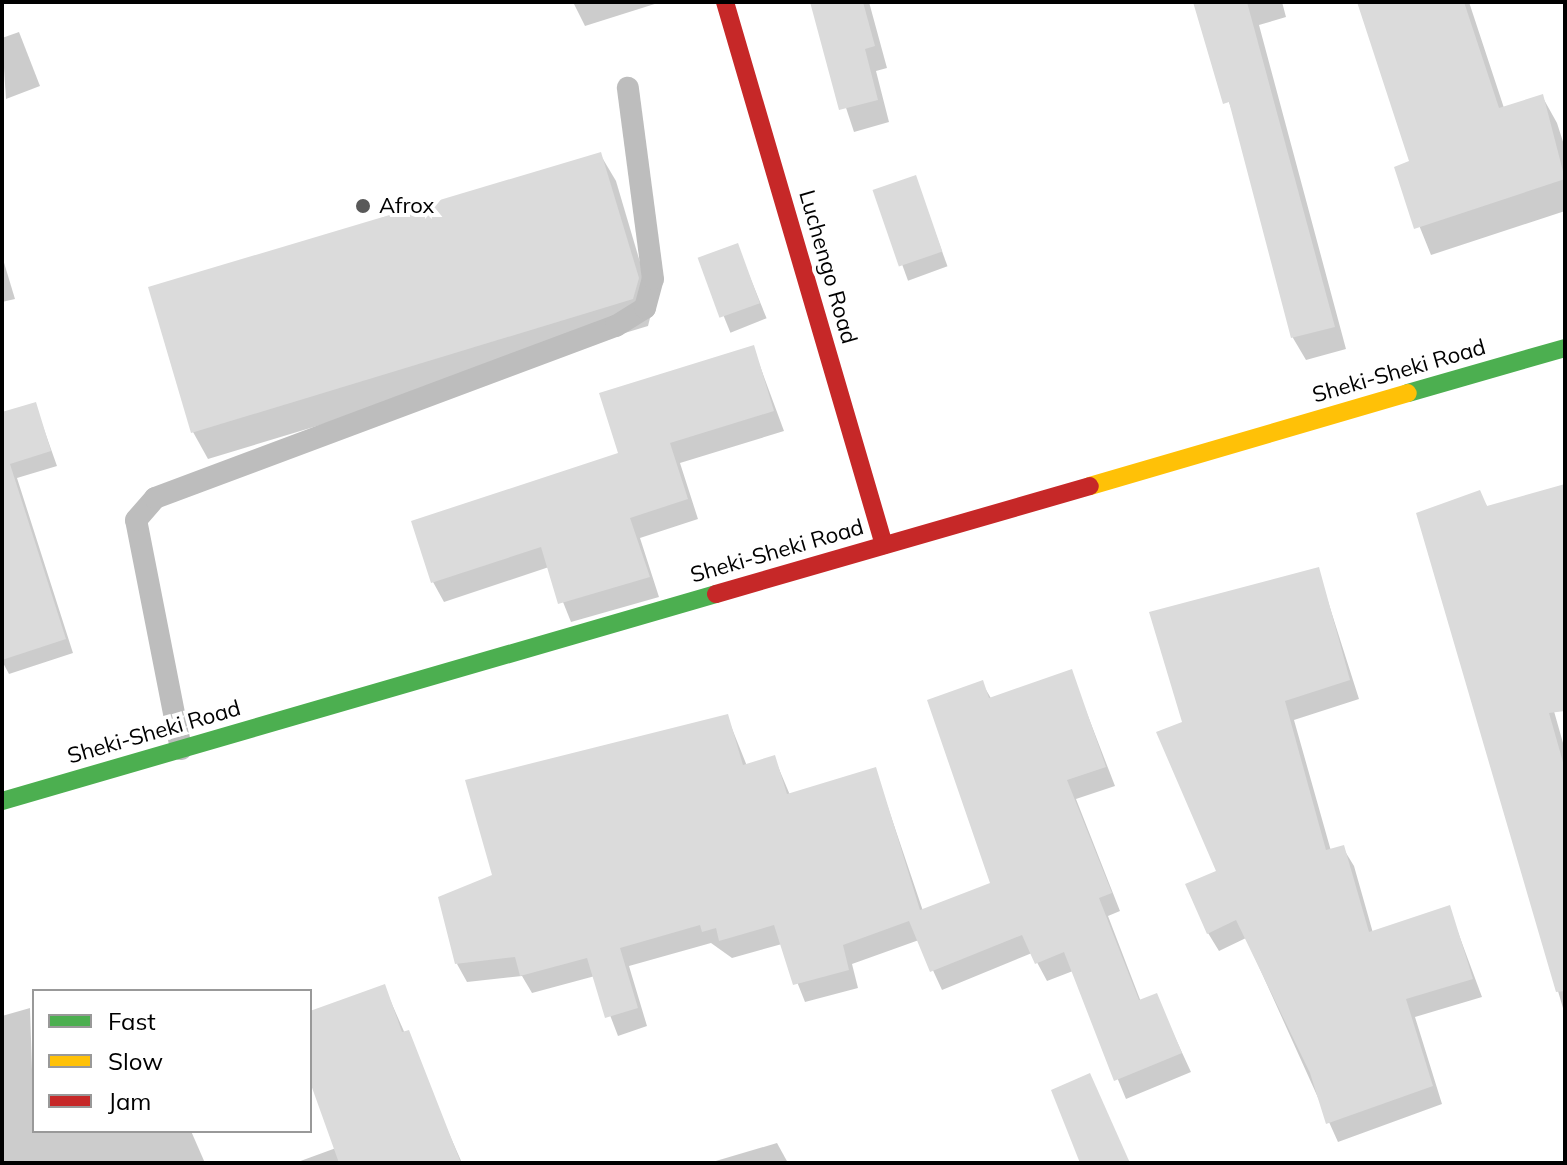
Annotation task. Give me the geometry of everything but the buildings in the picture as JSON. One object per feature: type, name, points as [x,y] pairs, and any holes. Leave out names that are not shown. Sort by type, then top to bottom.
[{"type":"street","name":"Luchengo Road","points":[[725,2],[884,545]]},
{"type":"street","name":"Sheki-Sheki Road","points":[[2,801],[1565,348]]},
{"type":"lane","points":[[181,749],[136,520],[155,498],[616,326],[645,308],[653,279],[628,88]]},
{"type":"traffic: fast","points":[[1408,393],[1565,348]]},
{"type":"traffic: fast","points":[[2,801],[716,594]]},
{"type":"traffic: slow","points":[[1090,486],[1408,393]]},
{"type":"traffic: jam","points":[[725,2],[884,545]]},
{"type":"traffic: jam","points":[[716,594],[1090,486]]},
{"type":"place","name":"Afrox","points":[[363,206]]}]
